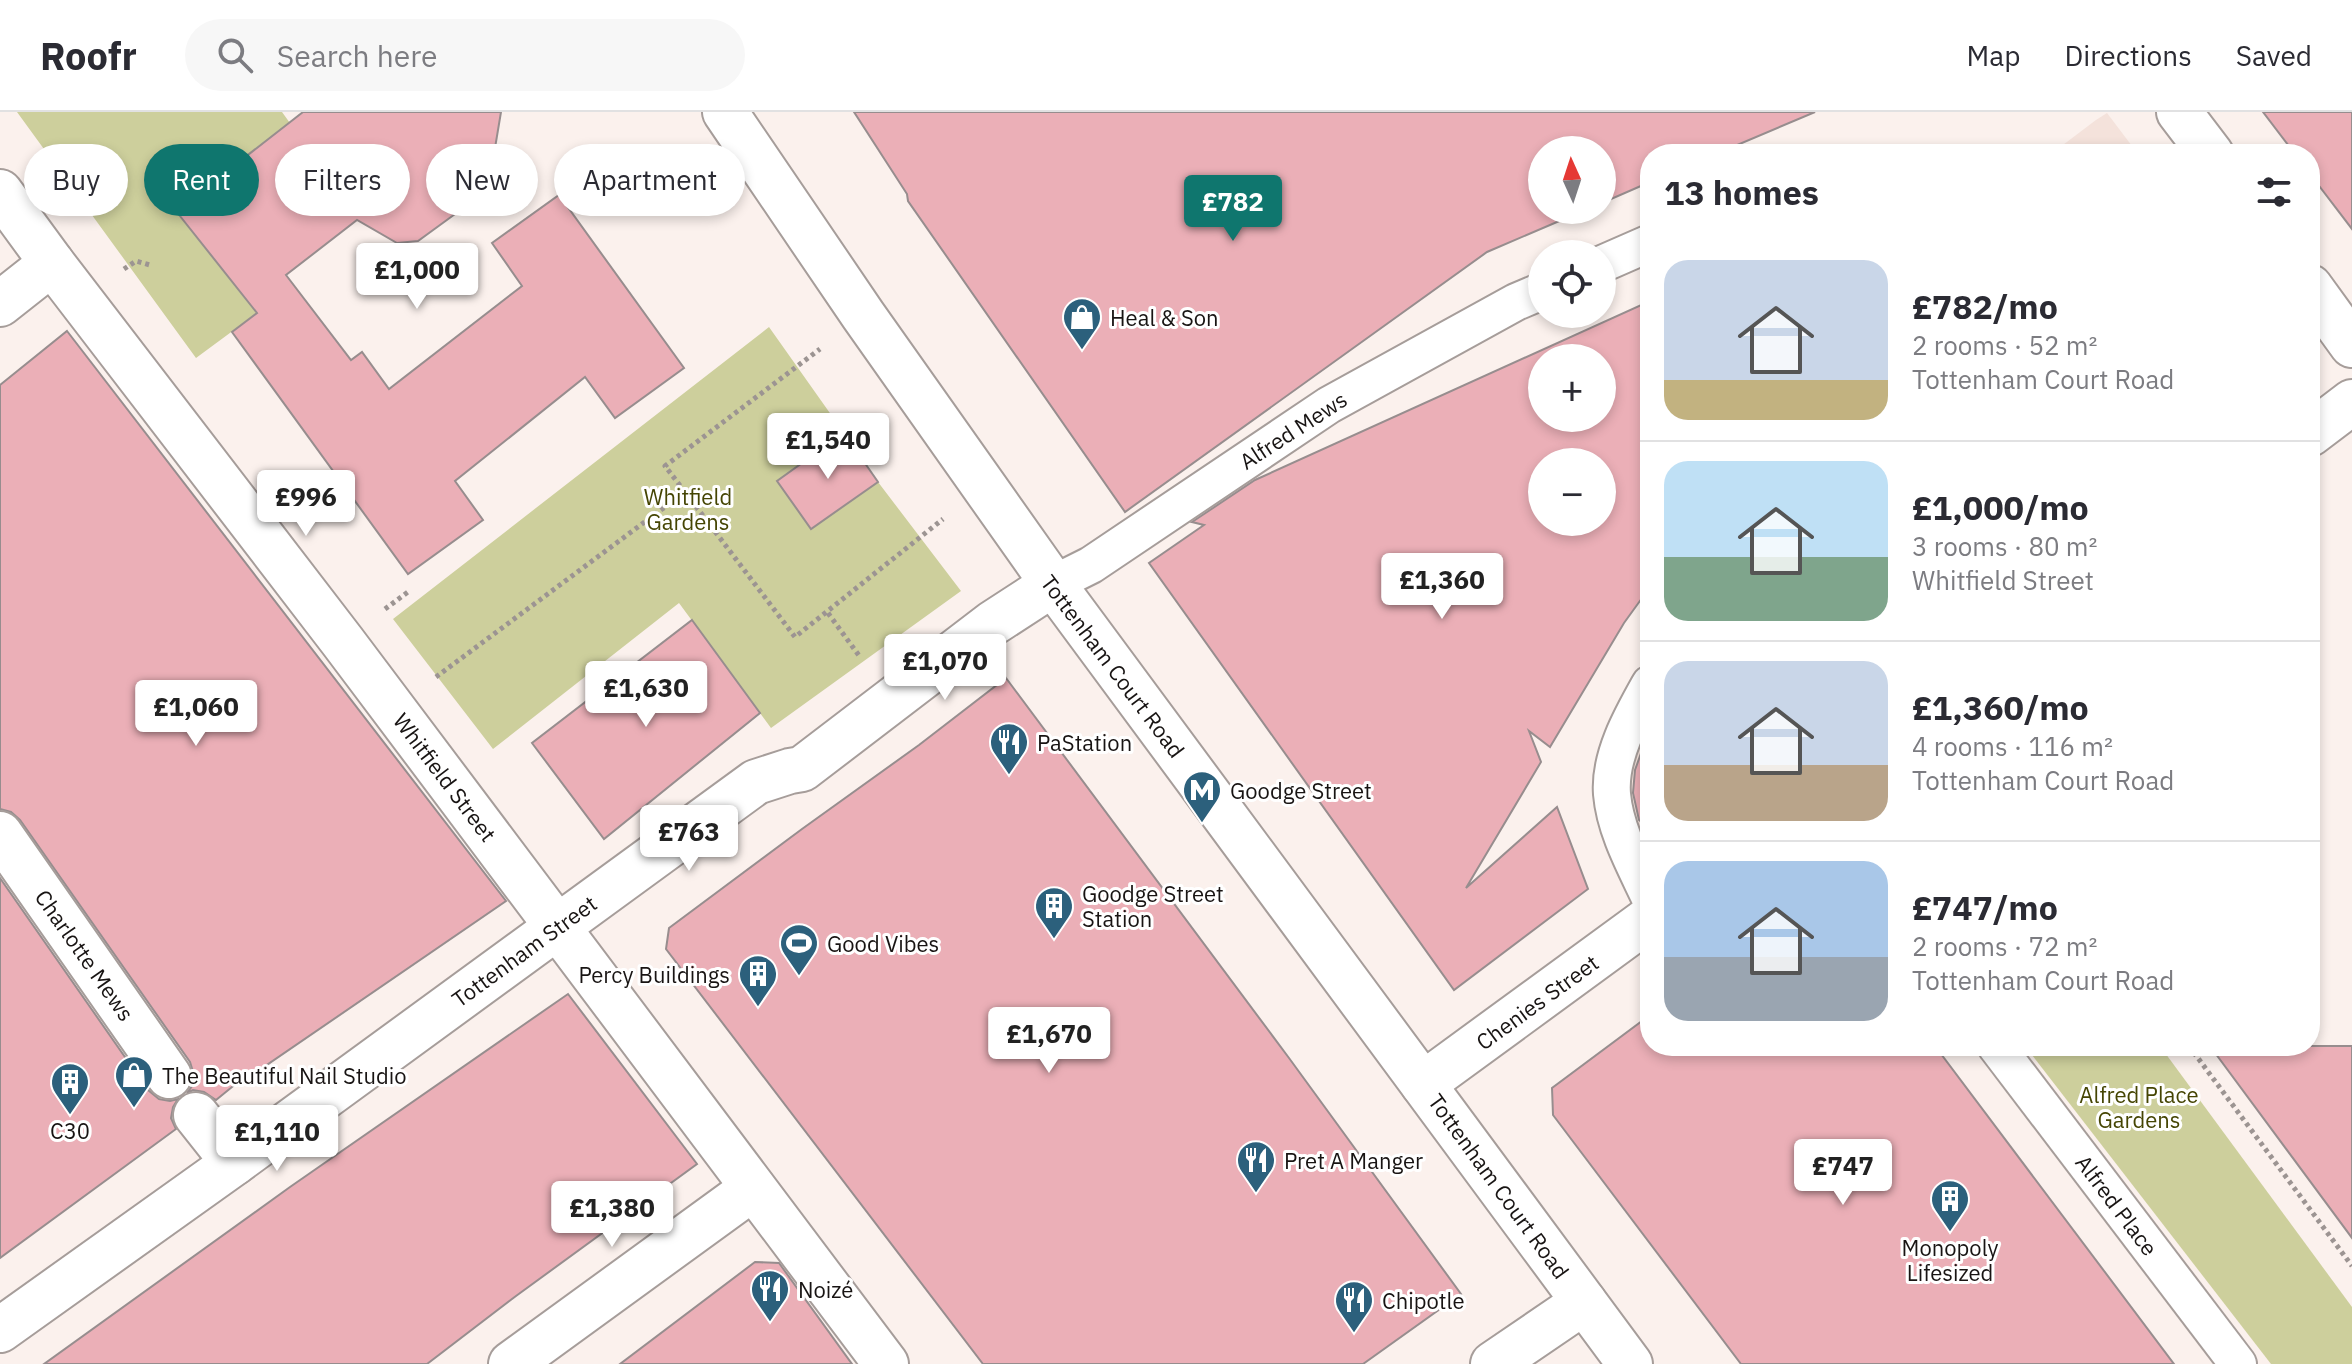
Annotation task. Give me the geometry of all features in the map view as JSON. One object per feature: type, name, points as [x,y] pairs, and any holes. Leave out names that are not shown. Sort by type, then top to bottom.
[{"type":"street","name":"Tottenham Court Road","points":[[725,112],[982,487],[1630,1364]]},
{"type":"street","points":[[2179,112],[2203,144]]},
{"type":"street","name":"Whitfield Street","points":[[0,192],[394,709],[886,1364]]},
{"type":"street","points":[[0,304],[52,263]]},
{"type":"street","points":[[2320,301],[2352,345]]},
{"type":"street","points":[[2320,426],[2352,402]]},
{"type":"street","name":"Tottenham Street","points":[[0,1330],[756,782],[802,769],[993,623],[1053,584]]},
{"type":"street","name":"Charlotte Mews","points":[[0,834],[169,1076]]},
{"type":"street","name":"Chenies Street","points":[[1423,1084],[1640,925]]},
{"type":"street","points":[[196,1115],[234,1163]]},
{"type":"street","points":[[511,1364],[753,1188]]},
{"type":"street","points":[[1493,1364],[1584,1302]]},
{"type":"lane","points":[[1616,258],[1640,247]]},
{"type":"lane","name":"Alfred Mews","points":[[1053,584],[1091,565],[1329,405],[1528,297]]},
{"type":"lane","points":[[1640,702],[1620,747],[1612,793],[1623,840],[1640,877]]},
{"type":"lane","name":"Alfred Place","points":[[2004,1056],[2238,1364]]},
{"type":"path","points":[[797,367],[665,466],[795,637],[982,487]]},
{"type":"path","points":[[394,709],[685,492]]},
{"type":"path","points":[[385,609],[408,592]]},
{"type":"path","points":[[2196,1056],[2352,1266]]},
{"type":"shaded area","points":[[2107,113],[2130,144],[2064,144]]},
{"type":"shaded area","points":[[1640,738],[1640,835],[1631,822],[1626,772]]},
{"type":"green space","points":[[17,112],[282,112],[295,130],[259,155],[259,144],[144,144],[144,216],[181,216],[257,313],[196,358],[93,216],[128,216],[128,144],[40,144]]},
{"type":"green space","name":"Whitfield Gardens","points":[[769,327],[844,433],[778,481],[811,528],[878,482],[961,591],[771,728],[679,603],[493,749],[393,619]]},
{"type":"green space","name":"Alfred Place Gardens","points":[[2033,1056],[2167,1056],[2352,1307],[2352,1364],[2271,1364]]},
{"type":"building","points":[[303,112],[501,112],[496,144],[426,144],[426,216],[452,216],[418,241],[397,243],[357,220],[286,275],[351,360],[362,352],[389,389],[522,286],[492,243],[530,216],[538,216],[538,210],[554,199],[554,216],[574,216],[684,368],[615,418],[585,377],[455,481],[483,520],[408,574],[232,332],[257,313],[180,216],[259,216],[259,146]]},
{"type":"building","points":[[854,112],[1815,112],[1740,144],[1640,144],[1640,186],[1616,197],[1616,136],[1528,136],[1528,224],[1552,224],[1487,252],[1125,512],[908,201],[907,194]]},
{"type":"building","points":[[2263,112],[2352,112],[2352,229],[2320,187],[2320,144],[2287,144]]},
{"type":"building","points":[[1640,306],[1640,601],[1550,747],[1529,731],[1541,762],[1466,888],[1557,807],[1588,889],[1454,990],[1149,563],[1204,525],[1192,522],[1255,480],[1528,356],[1528,432],[1616,432],[1616,344],[1555,344],[1590,328],[1616,328],[1616,316]]},
{"type":"building","points":[[67,331],[506,901],[245,1080],[243,1078],[216,1100],[204,1092],[193,1090],[187,1093],[194,1075],[190,1062],[20,820],[11,812],[0,809],[0,385]]},
{"type":"building","points":[[844,433],[878,482],[811,529],[777,481]]},
{"type":"building","points":[[692,620],[760,713],[604,839],[532,743]]},
{"type":"building","points":[[1006,678],[1461,1294],[1363,1364],[983,1364],[666,949],[669,928]]},
{"type":"building","points":[[1640,756],[1640,821],[1633,793]]},
{"type":"building","points":[[0,878],[148,1090],[159,1099],[178,1099],[171,1118],[176,1129],[0,1258]]},
{"type":"building","points":[[568,994],[697,1164],[427,1364],[44,1364],[290,1187]]},
{"type":"building","points":[[1640,1022],[1640,1056],[1943,1056],[2174,1364],[1741,1364],[1553,1115],[1552,1088]]},
{"type":"building","points":[[2320,1046],[2352,1046],[2352,1238],[2217,1056],[2320,1056]]},
{"type":"building","name":"Noizé","points":[[755,1262],[779,1263],[852,1364],[620,1364]]},
{"type":"place","name":"Heal & Son","points":[[1082,351]]},
{"type":"place","name":"PaStation","points":[[1009,776]]},
{"type":"place","name":"Goodge Street","points":[[1202,824]]},
{"type":"place","name":"Goodge Street Station","points":[[1054,940]]},
{"type":"place","name":"Good Vibes","points":[[799,977]]},
{"type":"place","name":"Percy Buildings","points":[[758,1008]]},
{"type":"place","name":"The Beautiful Nail Studio","points":[[134,1109]]},
{"type":"place","name":"C30","points":[[70,1116]]},
{"type":"place","name":"Pret A Manger","points":[[1256,1194]]},
{"type":"place","name":"Monopoly Lifesized","points":[[1950,1233]]},
{"type":"place","name":"Noizé","points":[[770,1323]]},
{"type":"place","name":"Chipotle","points":[[1354,1334]]}]
